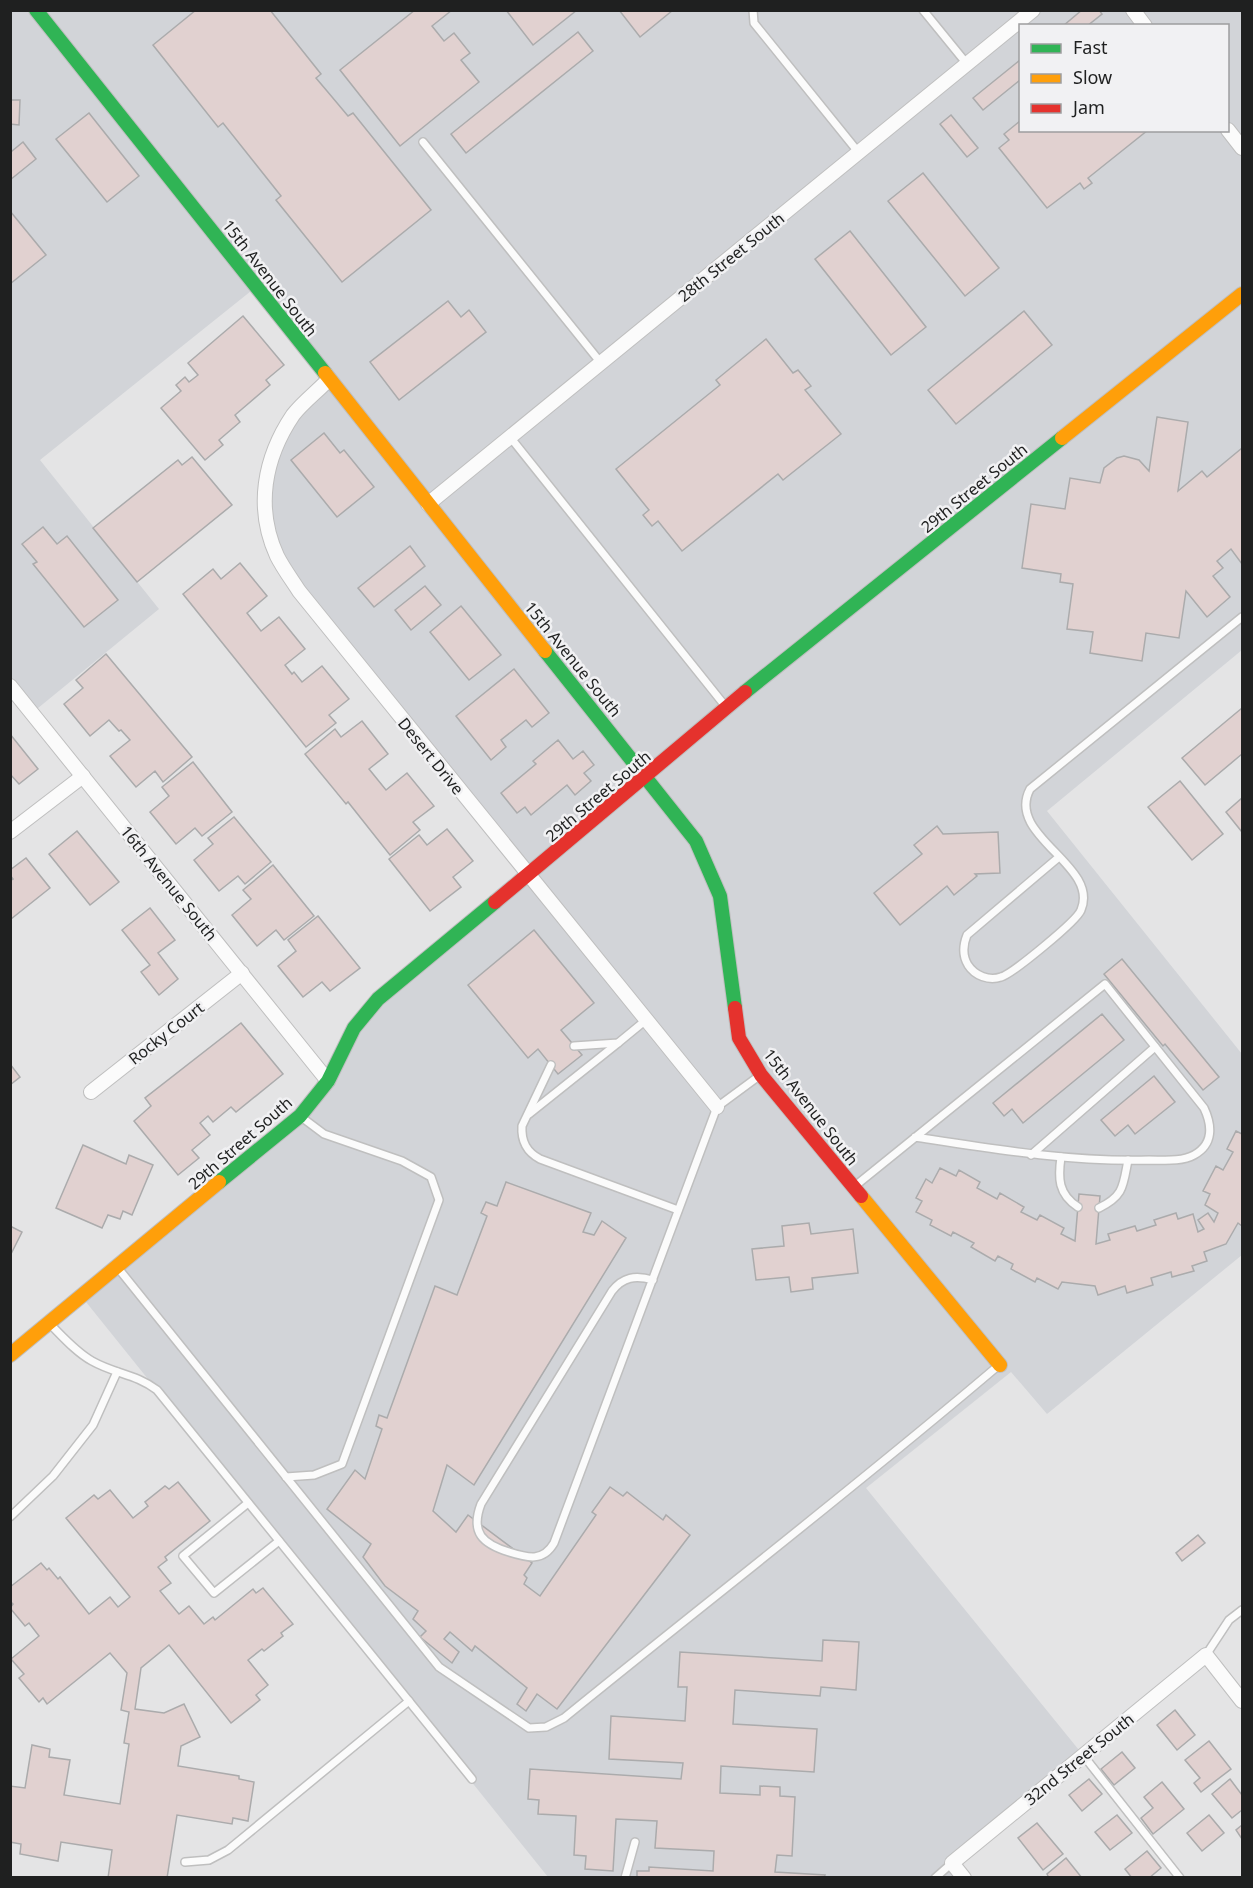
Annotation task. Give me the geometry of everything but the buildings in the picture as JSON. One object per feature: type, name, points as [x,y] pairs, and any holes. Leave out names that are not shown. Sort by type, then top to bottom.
[{"type":"street","name":"15th Avenue South","points":[[36,10],[696,841],[720,896],[739,1038],[761,1075],[1000,1365]]},
{"type":"street","name":"28th Street South","points":[[428,504],[1033,10]]},
{"type":"street","points":[[1133,10],[1144,24]]},
{"type":"street","points":[[1229,132],[1242,148]]},
{"type":"street","name":"29th Street South","points":[[10,1355],[300,1116],[328,1081],[354,1028],[378,999],[646,777],[726,707],[1242,294]]},
{"type":"street","name":"Desert Drive","points":[[329,379],[294,414],[277,445],[266,476],[264,516],[277,556],[299,591],[717,1107]]},
{"type":"street","name":"16th Avenue South","points":[[10,686],[328,1081]]},
{"type":"street","points":[[10,832],[82,776]]},
{"type":"street","name":"Rocky Court","points":[[91,1092],[242,973]]},
{"type":"street","points":[[1206,1655],[1242,1701]]},
{"type":"street","name":"32nd Street South","points":[[952,1863],[1206,1655]]},
{"type":"street","points":[[952,1863],[964,1878]]},
{"type":"lane","points":[[753,10],[754,23],[859,153]]},
{"type":"lane","points":[[923,10],[967,64]]},
{"type":"lane","points":[[423,142],[601,363]]},
{"type":"lane","points":[[510,437],[726,707]]},
{"type":"lane","points":[[1059,857],[967,934],[963,948],[964,956],[976,974],[992,978],[1007,974],[1075,921],[1080,914],[1084,899],[1082,887],[1059,857],[1026,814],[1025,801],[1030,789],[1242,617]]},
{"type":"lane","points":[[853,1188],[915,1137],[1105,984],[1204,1108],[1209,1118],[1211,1132],[1206,1145],[1196,1154],[1183,1159],[1128,1160],[1030,1155],[915,1137]]},
{"type":"lane","points":[[525,1117],[646,1020]]},
{"type":"lane","points":[[574,1046],[618,1042]]},
{"type":"lane","points":[[1030,1155],[1155,1047]]},
{"type":"lane","points":[[551,1065],[525,1117],[521,1134],[527,1149],[533,1155],[678,1210]]},
{"type":"lane","points":[[652,1280],[635,1277],[626,1279],[612,1291],[481,1504],[477,1522],[484,1540],[491,1546],[532,1558],[539,1557],[551,1549],[717,1107],[761,1075]]},
{"type":"lane","points":[[286,1477],[314,1475],[342,1464],[439,1200],[432,1177],[402,1161],[324,1134],[300,1116]]},
{"type":"lane","points":[[1061,1156],[1059,1183],[1063,1193],[1078,1207]]},
{"type":"lane","points":[[1099,1208],[1112,1202],[1119,1193],[1128,1160]]},
{"type":"lane","points":[[118,1268],[439,1667],[529,1728],[546,1727],[564,1718],[1000,1365]]},
{"type":"lane","points":[[50,1324],[72,1346],[92,1361],[143,1380],[157,1390],[472,1779]]},
{"type":"lane","points":[[10,1517],[53,1476],[93,1425],[117,1372]]},
{"type":"lane","points":[[248,1503],[183,1556],[214,1593],[279,1540]]},
{"type":"lane","points":[[1206,1655],[1229,1620],[1242,1610]]},
{"type":"lane","points":[[185,1862],[209,1860],[228,1850],[409,1701]]},
{"type":"lane","points":[[1083,1755],[1180,1878]]},
{"type":"lane","points":[[625,1878],[635,1842]]},
{"type":"lane","points":[[935,1878],[952,1863]]},
{"type":"shaded area","points":[[10,11],[1242,11],[1242,650],[1047,811],[1242,1054],[1242,1255],[1047,1414],[1011,1372],[866,1488],[1083,1755],[952,1863],[964,1877],[548,1877],[82,1297],[300,1116],[354,1028],[527,875],[299,591],[264,516],[277,445],[329,379],[256,287],[40,460],[159,609],[32,713],[11,686]]},
{"type":"traffic: fast","points":[[36,10],[325,373]]},
{"type":"traffic: fast","points":[[745,692],[1062,438]]},
{"type":"traffic: fast","points":[[545,651],[696,841],[720,896],[735,1008]]},
{"type":"traffic: fast","points":[[219,1182],[300,1116],[328,1081],[354,1028],[378,999],[495,902]]},
{"type":"traffic: slow","points":[[1062,438],[1242,294]]},
{"type":"traffic: slow","points":[[325,373],[545,651]]},
{"type":"traffic: slow","points":[[10,1355],[219,1182]]},
{"type":"traffic: slow","points":[[861,1196],[1000,1365]]},
{"type":"traffic: jam","points":[[495,902],[745,692]]},
{"type":"traffic: jam","points":[[735,1008],[739,1038],[761,1075],[861,1196]]}]
